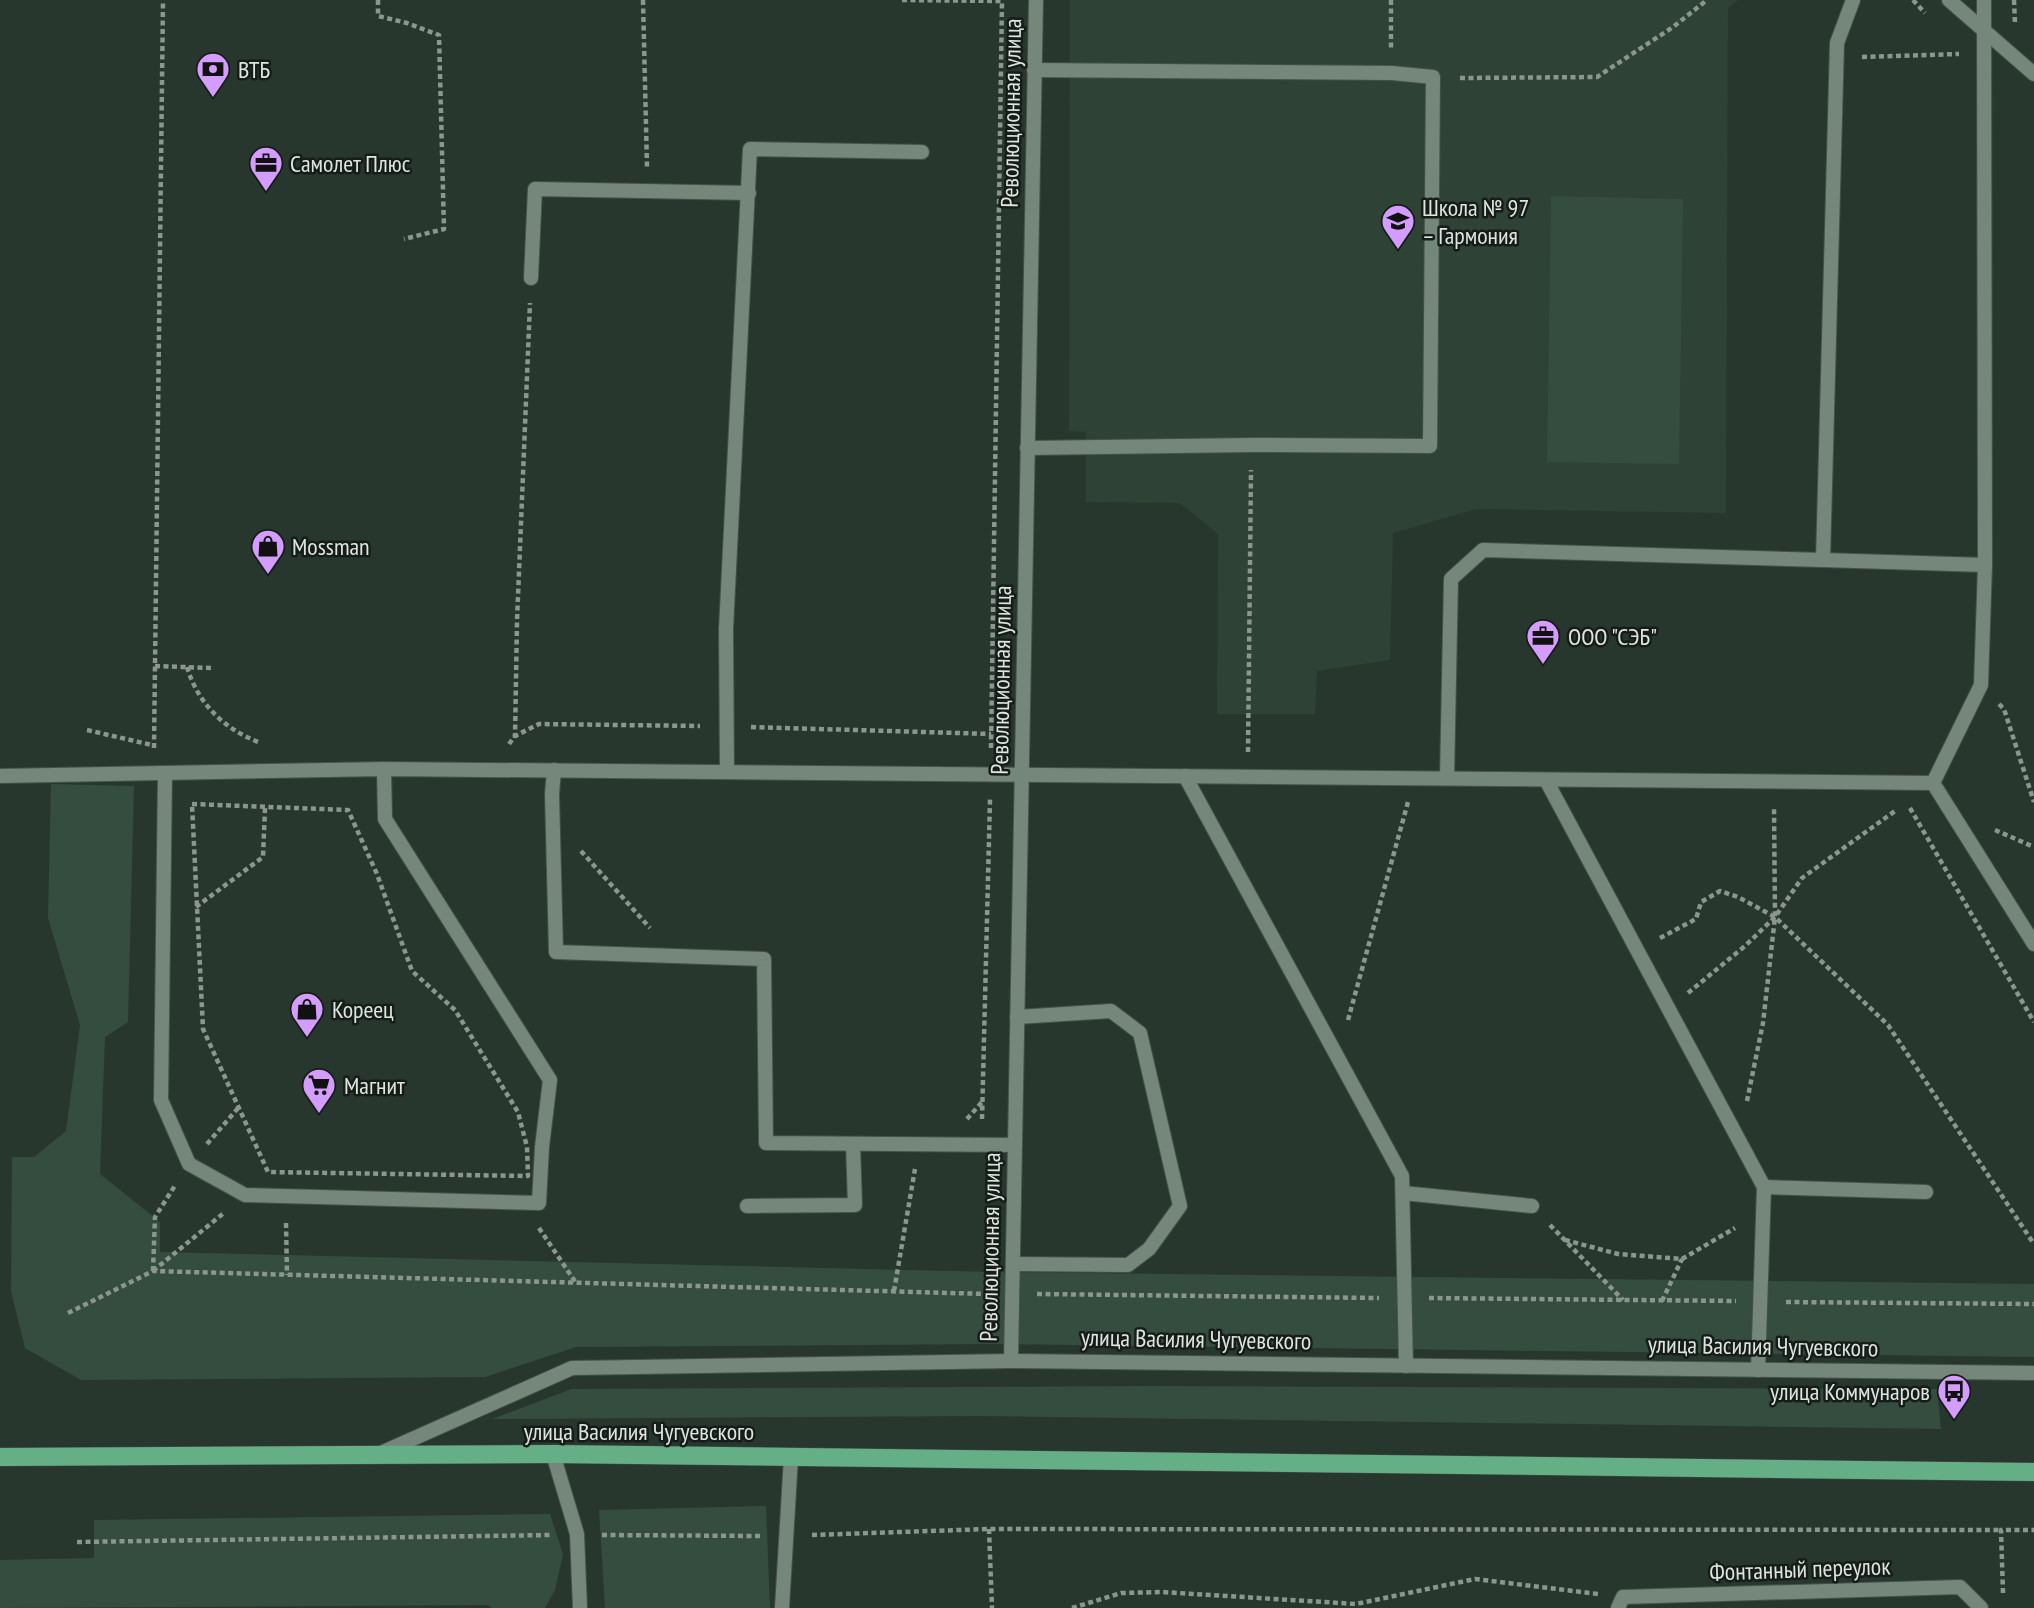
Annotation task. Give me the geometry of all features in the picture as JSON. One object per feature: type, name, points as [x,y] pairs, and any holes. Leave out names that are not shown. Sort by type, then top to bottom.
[{"type":"main road","name":"улица Василия Чугуевского","points":[[0,1457],[553,1454],[2034,1472]]},
{"type":"street","points":[[1823,559],[1837,43],[1853,0]]},
{"type":"street","points":[[1949,0],[2034,74]]},
{"type":"street","points":[[1933,783],[1981,685],[1985,565],[1984,0]]},
{"type":"street","name":"Революционная улица","points":[[1011,1361],[1036,1]]},
{"type":"street","points":[[1027,448],[1252,444],[1430,446],[1433,78],[1391,73],[1034,71]]},
{"type":"street","points":[[727,772],[726,629],[750,149],[922,152]]},
{"type":"street","points":[[531,278],[535,189],[749,193]]},
{"type":"street","points":[[1447,778],[1451,579],[1483,550],[1985,565]]},
{"type":"street","points":[[0,776],[391,769],[1933,783]]},
{"type":"street","points":[[160,773],[163,929],[161,1100],[189,1164],[245,1195],[539,1203],[550,1080],[385,819],[391,769]]},
{"type":"street","points":[[554,770],[556,952],[764,959],[766,1143],[1015,1146]]},
{"type":"street","points":[[1185,776],[1402,1176],[1406,1366]]},
{"type":"street","points":[[1546,780],[1764,1187],[1758,1370]]},
{"type":"street","points":[[1933,783],[2034,944]]},
{"type":"street","points":[[1013,1264],[1128,1265],[1149,1249],[1180,1206],[1140,1033],[1111,1011],[1017,1017]]},
{"type":"street","points":[[747,1206],[855,1205],[853,1144]]},
{"type":"street","points":[[1764,1187],[1926,1192]]},
{"type":"street","points":[[1403,1193],[1532,1206]]},
{"type":"street","name":"улица Василия Чугуевского","points":[[377,1455],[572,1368],[1011,1361],[2034,1373]]},
{"type":"street","points":[[553,1454],[577,1534],[580,1608]]},
{"type":"street","points":[[782,1608],[791,1457]]},
{"type":"street","name":"Фонтанный переулок","points":[[1620,1602],[1960,1587],[1981,1608]]},
{"type":"path","points":[[160,773],[155,746],[155,666],[163,0]]},
{"type":"path","points":[[378,0],[378,16],[439,35],[444,229],[404,239]]},
{"type":"path","points":[[643,0],[648,191]]},
{"type":"path","points":[[902,0],[1036,1]]},
{"type":"path","points":[[1391,0],[1391,73]]},
{"type":"path","points":[[1477,78],[1597,77],[1673,27],[1707,0]]},
{"type":"path","points":[[981,1145],[991,774],[1002,1]]},
{"type":"path","points":[[1858,57],[1984,54]]},
{"type":"path","points":[[511,770],[515,736],[531,278]]},
{"type":"path","points":[[1248,776],[1252,444]]},
{"type":"path","points":[[155,666],[211,668]]},
{"type":"path","points":[[187,667],[193,687],[206,707],[242,736],[266,748],[251,749]]},
{"type":"path","points":[[1981,685],[2004,709],[2034,802]]},
{"type":"path","points":[[502,754],[515,736],[539,724],[727,726],[991,734]]},
{"type":"path","points":[[87,730],[155,746]]},
{"type":"path","points":[[1338,1056],[1415,778]]},
{"type":"path","points":[[1739,1141],[1763,1023],[1775,917],[1774,782]]},
{"type":"path","points":[[1669,1009],[1745,946],[1775,917],[1802,878],[1933,783]]},
{"type":"path","points":[[1906,802],[2034,1022]]},
{"type":"path","points":[[153,1271],[245,1195],[268,1172],[528,1177],[527,1147],[518,1112],[455,1010],[412,971],[377,874],[348,810],[192,804],[203,1029],[268,1172]]},
{"type":"path","points":[[163,929],[263,857],[265,808]]},
{"type":"path","points":[[553,819],[674,956]]},
{"type":"path","points":[[1637,950],[1696,919],[1701,902],[1720,891],[1738,897],[1775,917],[1888,1025],[2034,1244]]},
{"type":"path","points":[[894,1291],[920,1145]]},
{"type":"path","points":[[1532,1206],[1623,1300]]},
{"type":"path","points":[[1662,1301],[1682,1259],[1763,1211]]},
{"type":"path","points":[[1565,1240],[1618,1254],[1682,1259]]},
{"type":"path","points":[[77,1542],[577,1534],[786,1536],[989,1529],[2034,1530]]},
{"type":"path","points":[[989,1529],[992,1608]]},
{"type":"path","points":[[2001,1530],[2003,1595]]},
{"type":"path","points":[[1072,1608],[1121,1594],[1162,1592],[1356,1604],[1475,1579],[1620,1602]]},
{"type":"shaded area","name":"Школа № 97 – Гармония","points":[[1070,0],[1738,0],[1728,8],[1726,513],[1476,509],[1393,533],[1390,660],[1317,671],[1315,714],[1217,714],[1218,534],[1180,503],[1086,502],[1086,432],[1069,431]]},
{"type":"shaded area","points":[[1551,196],[1683,199],[1679,464],[1547,462]]},
{"type":"shaded area","points":[[51,784],[134,786],[128,1022],[105,1037],[100,1174],[160,1222],[160,1252],[990,1272],[2034,1284],[2034,1357],[990,1344],[576,1347],[485,1377],[81,1380],[25,1348],[11,1291],[12,1157],[34,1157],[66,1131],[80,1025],[48,918]]},
{"type":"shaded area","points":[[1149,1386],[1937,1389],[1941,1429],[981,1416],[492,1419],[572,1389]]},
{"type":"shaded area","points":[[766,1506],[770,1608],[605,1608],[599,1510]]},
{"type":"shaded area","points":[[550,1514],[563,1554],[555,1590],[545,1608],[492,1608],[488,1605],[0,1608],[0,1560],[94,1558],[94,1520]]},
{"type":"place","name":"ВТБ","points":[[213,99]]},
{"type":"place","name":"Самолет Плюс","points":[[266,193]]},
{"type":"place","name":"Школа № 97 – Гармония","points":[[1398,251]]},
{"type":"place","name":"Mossman","points":[[268,576]]},
{"type":"place","name":"ООО \"СЭБ\"","points":[[1543,666]]},
{"type":"place","name":"Кореец","points":[[307,1039]]},
{"type":"place","name":"Магнит","points":[[319,1115]]},
{"type":"place","name":"улица Коммунаров","points":[[1954,1421]]}]
